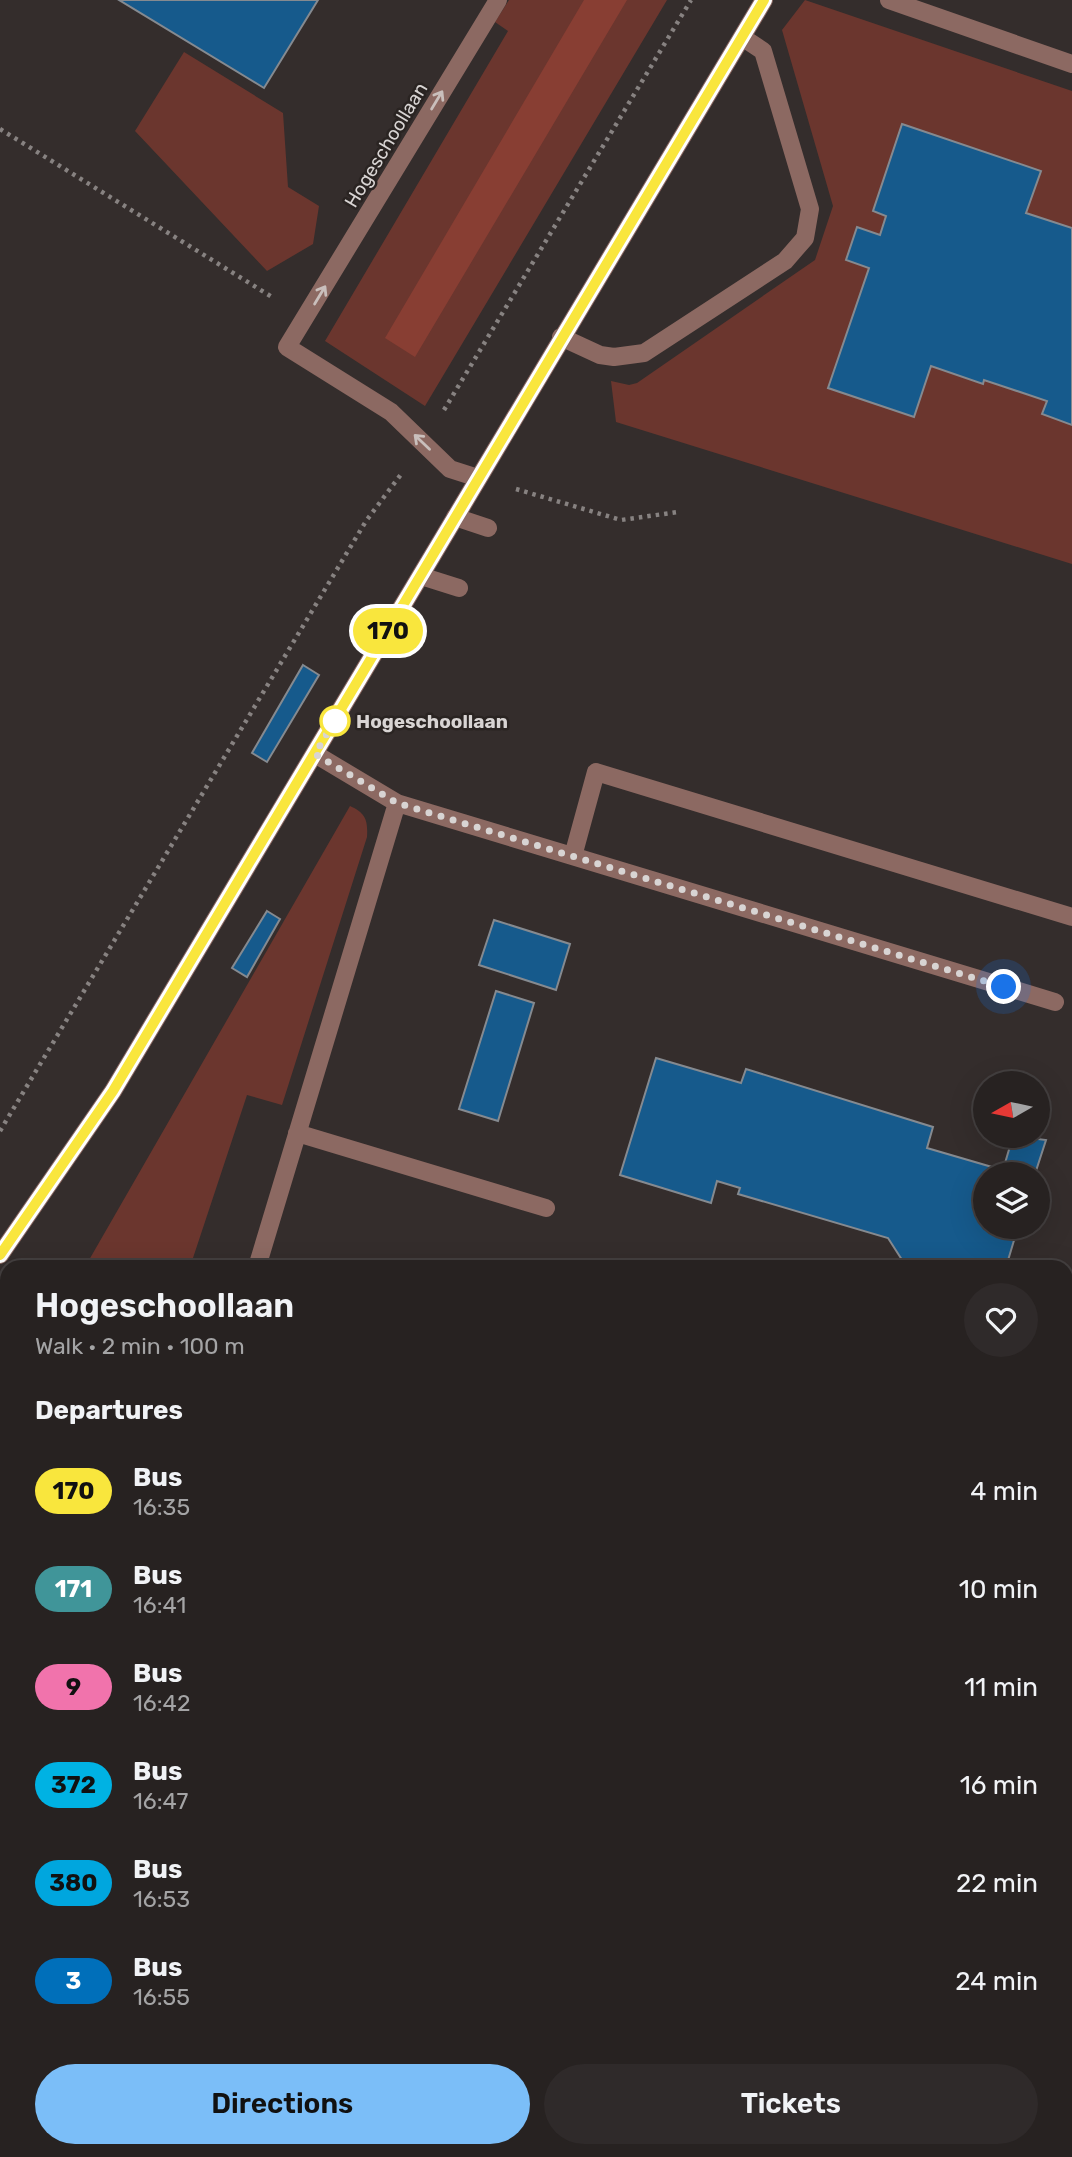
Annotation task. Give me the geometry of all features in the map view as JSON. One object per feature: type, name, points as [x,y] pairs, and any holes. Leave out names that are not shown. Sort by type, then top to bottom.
[{"type":"street","name":"Hogeschoollaan","points":[[298,331],[498,0]]},
{"type":"street","points":[[0,1255],[113,1091],[764,0]]},
{"type":"street","points":[[889,0],[1072,64]]},
{"type":"street","points":[[561,337],[600,355],[614,357],[644,353],[785,261],[805,238],[810,209],[763,51],[742,37]]},
{"type":"street","points":[[298,331],[287,347],[391,412],[450,469],[478,478]]},
{"type":"street","points":[[455,517],[488,528]]},
{"type":"street","points":[[421,576],[459,588]]},
{"type":"street","points":[[315,754],[397,803],[1055,1002]]},
{"type":"street","points":[[573,856],[596,772],[1072,917]]},
{"type":"street","points":[[259,1260],[397,803]]},
{"type":"street","points":[[297,1133],[546,1209]]},
{"type":"path","points":[[0,1131],[366,521],[423,444],[691,0]]},
{"type":"path","points":[[0,129],[274,298],[298,331]]},
{"type":"path","points":[[478,478],[621,520],[678,512]]},
{"type":"shaded area","points":[[509,0],[667,0],[425,406],[325,341],[508,31],[495,22]]},
{"type":"shaded area","points":[[584,0],[627,0],[415,357],[385,338]]},
{"type":"shaded area","points":[[805,0],[1072,91],[1072,564],[616,422],[611,381],[629,385],[637,383],[815,260],[833,206],[782,30]]},
{"type":"shaded area","points":[[184,52],[283,113],[288,187],[319,206],[313,244],[267,271],[135,131]]},
{"type":"shaded area","points":[[350,806],[365,818],[367,837],[282,1105],[247,1095],[192,1260],[89,1260]]},
{"type":"building","points":[[119,0],[318,0],[264,88]]},
{"type":"building","points":[[902,124],[1041,171],[1026,213],[1072,228],[1072,425],[1042,414],[1047,401],[984,380],[983,384],[931,366],[914,417],[828,388],[869,268],[846,260],[857,227],[880,235],[886,216],[873,211]]},
{"type":"building","points":[[303,665],[319,675],[267,762],[252,753]]},
{"type":"building","points":[[267,911],[280,919],[247,977],[232,968]]},
{"type":"building","points":[[494,920],[570,944],[556,990],[479,965]]},
{"type":"building","points":[[496,991],[534,1003],[498,1121],[459,1109]]},
{"type":"building","points":[[656,1058],[741,1083],[746,1069],[933,1127],[927,1148],[975,1162],[973,1239],[1014,1239],[1008,1260],[902,1260],[888,1238],[738,1194],[740,1188],[717,1181],[711,1203],[620,1175]]},
{"type":"building","points":[[1009,1148],[1043,1148],[1039,1162],[1005,1162]]},
{"type":"bus line","name":"170","points":[[0,1255],[113,1091],[421,576],[515,412],[764,0]]},
{"type":"place","name":"Hogeschoollaan","points":[[335,721]]},
{"type":"route","points":[[335,721],[337,717],[315,754],[397,803],[1004,987]]}]
